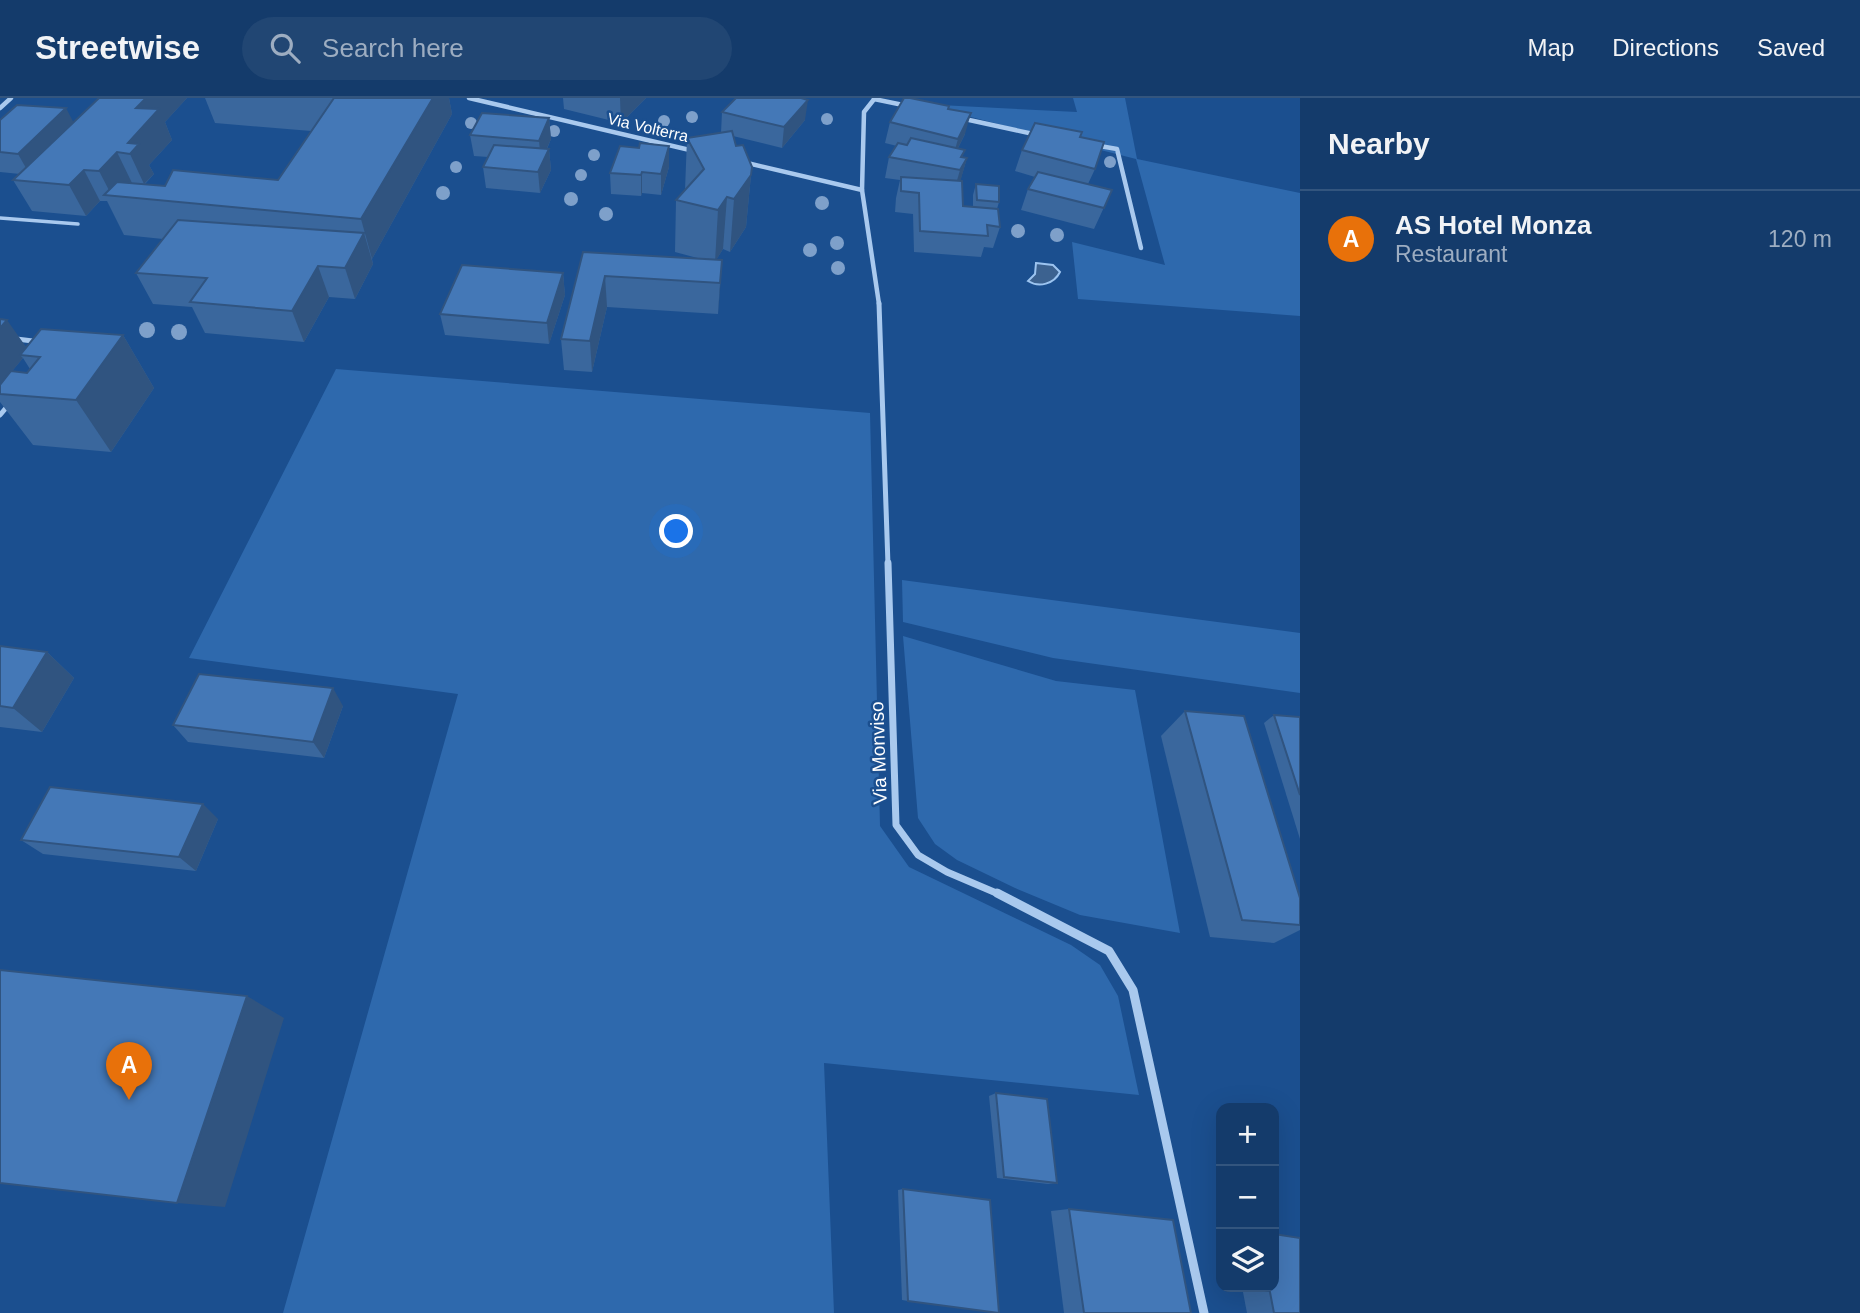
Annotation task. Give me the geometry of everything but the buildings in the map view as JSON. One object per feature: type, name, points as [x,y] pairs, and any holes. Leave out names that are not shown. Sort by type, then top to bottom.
[{"type":"street","points":[[0,108],[11,98]]},
{"type":"street","name":"Via Volterra","points":[[469,98],[706,154]]},
{"type":"street","name":"Via Monviso","points":[[913,107],[874,98],[864,112],[862,190],[880,310],[896,825],[918,856],[1012,900],[1108,951],[1133,990],[1204,1313]]},
{"type":"street","points":[[951,116],[1040,135]]},
{"type":"street","points":[[1091,145],[1116,149],[1141,248]]},
{"type":"street","points":[[733,160],[862,190]]},
{"type":"street","points":[[0,337],[35,340],[52,346]]},
{"type":"street","points":[[0,415],[15,397]]},
{"type":"lane","points":[[0,218],[78,224]]},
{"type":"shaded area","points":[[1073,98],[1125,98],[1137,159],[1300,193],[1300,316],[1078,299],[1072,242],[1165,265],[1136,159],[920,104],[1077,112]]},
{"type":"shaded area","points":[[1036,263],[1053,265],[1060,272],[1050,282],[1032,283],[1028,281],[1035,274]]},
{"type":"shaded area","points":[[336,369],[870,413],[880,826],[909,867],[1071,945],[1100,965],[1118,996],[1139,1095],[824,1063],[834,1313],[283,1313],[458,694],[189,658]]},
{"type":"shaded area","points":[[902,580],[1300,633],[1300,693],[1053,658],[903,622]]},
{"type":"shaded area","points":[[903,636],[1056,681],[1135,690],[1180,933],[1080,915],[957,860],[935,844],[918,818]]},
{"type":"place","name":"AS Hotel Monza","points":[[129,1100]]}]
